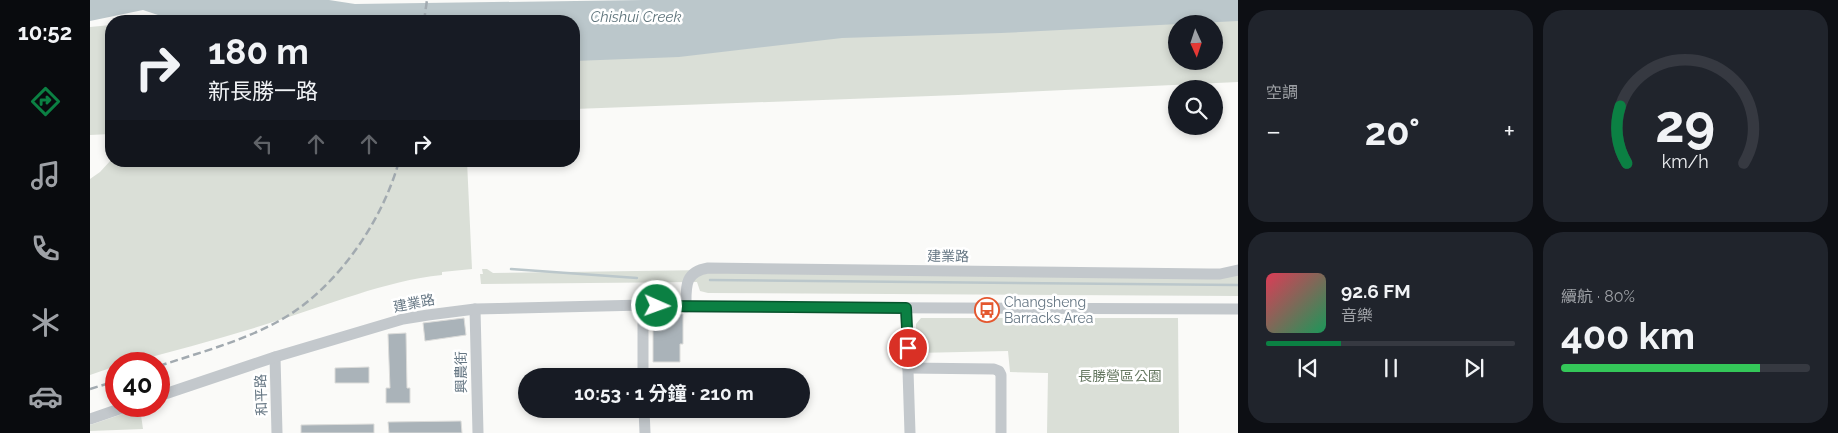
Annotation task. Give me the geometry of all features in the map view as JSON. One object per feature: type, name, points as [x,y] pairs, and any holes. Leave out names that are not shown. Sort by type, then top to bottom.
[{"type":"street","name":"建業路","points":[[686,307],[687,282],[698,270],[708,268],[1209,274],[1220,274],[1238,270]]},
{"type":"street","name":"建業路","points":[[170,392],[275,357],[404,319],[475,309],[643,305],[686,307],[1238,309]]},
{"type":"street","points":[[643,305],[643,368]]},
{"type":"street","points":[[906,308],[910,433]]},
{"type":"street","name":"興農街","points":[[475,309],[478,433]]},
{"type":"street","name":"和平路","points":[[275,357],[277,433]]},
{"type":"street","points":[[908,368],[994,369],[1000,371],[1001,433]]},
{"type":"street","points":[[90,419],[105,414]]},
{"type":"street","points":[[644,418],[645,433]]},
{"type":"green space","points":[[1223,15],[1238,15],[1238,82],[1223,83],[1223,80],[1168,80],[1168,85],[580,109],[580,35],[1168,17],[1168,70],[1223,70]]},
{"type":"green space","points":[[105,26],[105,134],[90,135],[90,27]]},
{"type":"green space","points":[[105,167],[467,167],[472,269],[442,272],[442,275],[399,282],[237,333],[169,352],[105,352],[105,370],[90,375],[90,179]]},
{"type":"green space","points":[[482,269],[487,269],[493,273],[709,270],[1238,275],[1238,296],[708,293],[700,291],[697,282],[481,284],[480,274],[483,274]]},
{"type":"green space","name":"長勝營區公園","points":[[921,318],[1178,318],[1179,433],[1047,433],[1048,373],[1010,372],[1008,351],[916,353],[916,324]]},
{"type":"green space","points":[[114,417],[141,417],[143,429],[90,431],[90,425]]},
{"type":"water","name":"Chishui Creek","points":[[90,0],[329,0],[355,4],[643,0],[1238,0],[1238,21],[1223,22],[1223,15],[1168,15],[1168,25],[1001,33],[842,38],[679,57],[580,61],[580,15],[158,15],[143,10],[119,15],[105,15],[105,18],[90,21]]},
{"type":"building","points":[[653,313],[683,314],[683,344],[680,344],[680,362],[653,362]]},
{"type":"building","points":[[464,318],[466,335],[425,341],[423,323]]},
{"type":"building","points":[[406,333],[407,388],[410,388],[410,403],[386,403],[386,388],[390,388],[388,334]]},
{"type":"building","points":[[369,367],[369,383],[335,383],[335,368]]},
{"type":"building","points":[[461,421],[462,433],[389,433],[388,422]]},
{"type":"building","points":[[374,424],[374,433],[301,433],[301,425]]},
{"type":"waterway","points":[[511,269],[637,278]]},
{"type":"waterway","points":[[710,280],[1238,285]]},
{"type":"railway","points":[[425,15],[427,0]]},
{"type":"railway","points":[[170,363],[219,347],[263,329],[298,309],[318,293],[353,253],[368,231],[381,208],[397,167]]},
{"type":"railway","points":[[90,389],[105,384]]},
{"type":"place","name":"Changsheng Barracks Area","points":[[987,310]]},
{"type":"route","points":[[657,306],[906,308],[908,348]]}]
